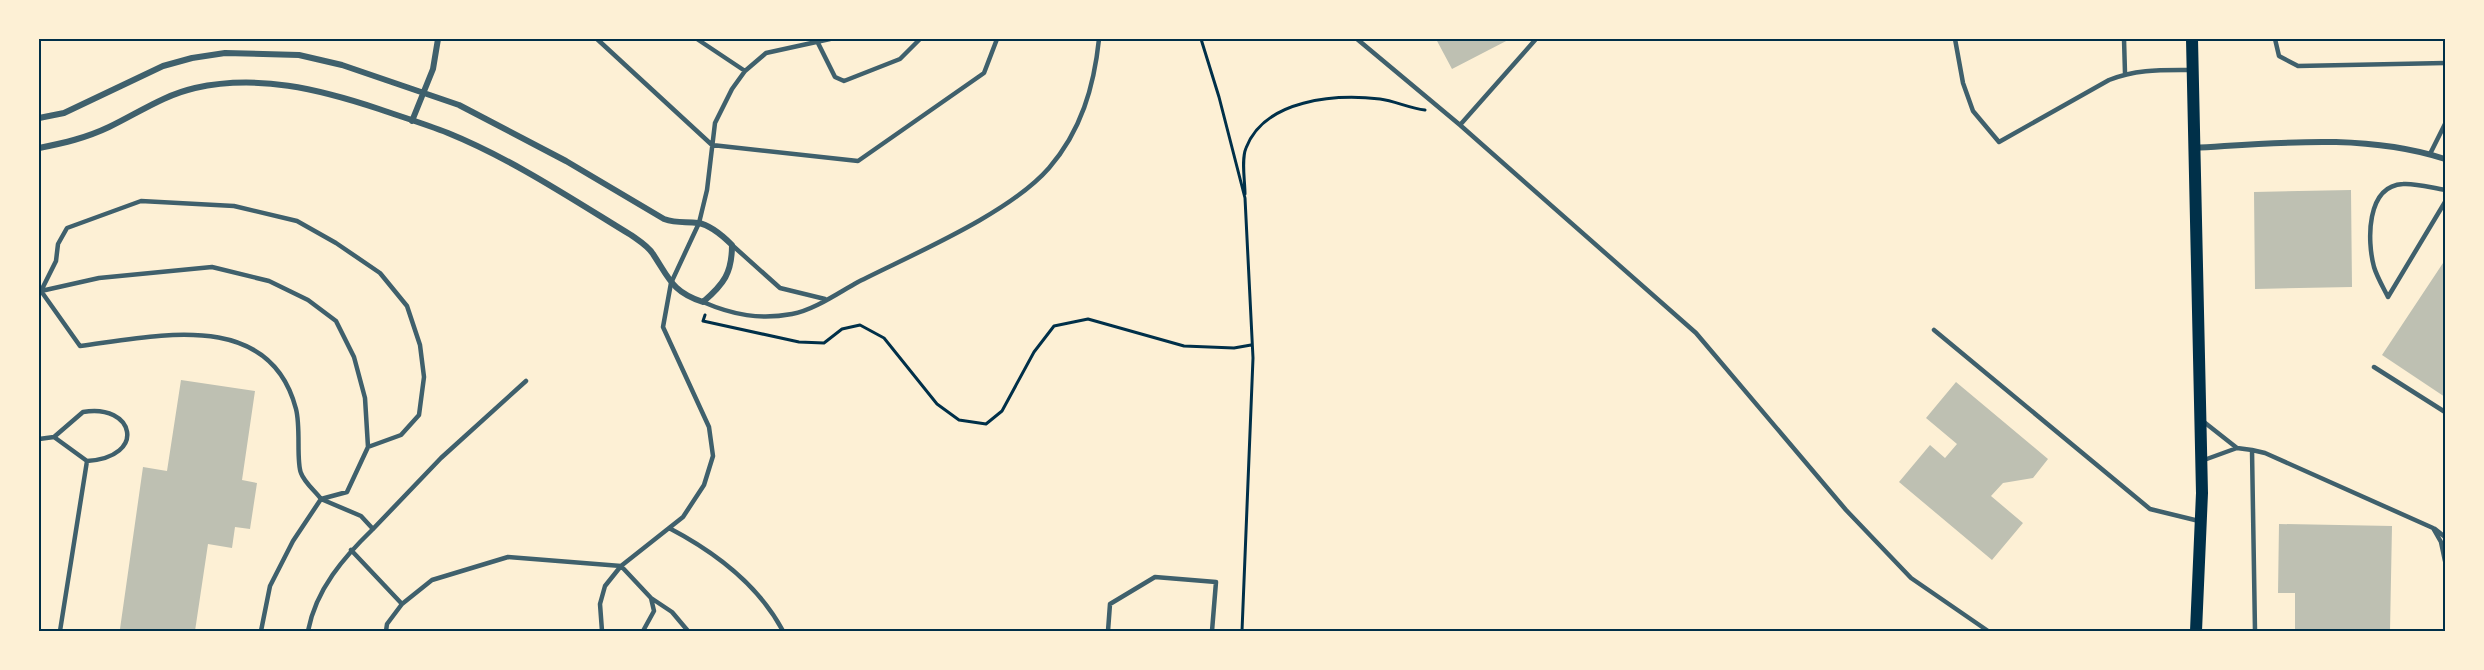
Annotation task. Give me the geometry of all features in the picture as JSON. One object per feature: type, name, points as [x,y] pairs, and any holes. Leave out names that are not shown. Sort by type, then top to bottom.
[{"type":"main road","points":[[2192,39],[2202,522],[2196,631]]},
{"type":"street","points":[[412,121],[424,93],[438,39]]},
{"type":"street","points":[[39,117],[64,113],[163,66],[192,58],[225,53],[299,55],[342,65],[459,105],[504,127],[664,219],[679,224],[699,223],[719,233],[732,245],[732,266],[707,304],[691,298],[671,283],[652,252],[631,235],[490,154],[448,134],[412,121],[334,94],[296,85],[227,84],[174,93],[109,127],[73,142],[39,148]]},
{"type":"street","points":[[2194,148],[2315,141],[2388,145],[2445,159]]},
{"type":"lane","points":[[597,39],[712,145],[858,161],[984,73],[997,39]]},
{"type":"lane","points":[[697,39],[745,71]]},
{"type":"lane","points":[[602,631],[600,604],[605,586],[621,566],[683,516],[704,485],[713,456],[709,427],[663,327],[671,283],[699,223],[715,123],[732,89],[745,71],[766,53],[830,39]]},
{"type":"lane","points":[[818,43],[836,77],[844,81],[900,59],[920,39]]},
{"type":"lane","points":[[707,304],[727,313],[748,317],[772,317],[795,313],[1017,198],[1049,168],[1071,136],[1087,104],[1095,72],[1099,39]]},
{"type":"lane","points":[[1357,39],[1460,125],[1696,333],[1846,510],[1911,579],[1988,631]]},
{"type":"lane","points":[[1460,125],[1536,39]]},
{"type":"lane","points":[[1954,39],[1963,83],[1972,111],[1999,142],[2125,73],[2144,69],[2192,70]]},
{"type":"lane","points":[[2124,39],[2125,73]]},
{"type":"lane","points":[[2275,39],[2279,56],[2298,66],[2445,63]]},
{"type":"lane","points":[[2430,154],[2445,124]]},
{"type":"lane","points":[[2445,190],[2402,184],[2388,188],[2380,196],[2372,216],[2370,244],[2375,268],[2388,297],[2445,202]]},
{"type":"lane","points":[[40,291],[56,261],[58,244],[67,228],[141,201],[234,206],[297,221],[336,243],[380,273],[407,306],[420,345],[424,377],[419,415],[401,435],[368,447]]},
{"type":"lane","points":[[732,245],[780,288],[825,299]]},
{"type":"lane","points":[[40,291],[99,278],[212,267],[269,281],[308,300],[336,321],[354,357],[365,398],[368,447],[347,492],[321,499],[293,541],[270,586],[261,631]]},
{"type":"lane","points":[[40,291],[80,346],[176,333],[208,334],[244,345],[267,359],[291,390],[299,423],[301,473],[321,499],[361,516],[373,528]]},
{"type":"lane","points":[[1934,330],[2150,509],[2202,522]]},
{"type":"lane","points":[[2374,367],[2445,412]]},
{"type":"lane","points":[[308,631],[310,619],[330,577],[351,550],[441,458],[526,381]]},
{"type":"lane","points":[[39,439],[54,437],[83,412],[100,412],[124,424],[128,431],[128,441],[111,457],[87,461],[54,437]]},
{"type":"lane","points":[[2200,419],[2237,448]]},
{"type":"lane","points":[[2201,460],[2237,448],[2265,453],[2433,528],[2445,537]]},
{"type":"lane","points":[[2252,450],[2255,631]]},
{"type":"lane","points":[[60,631],[87,461]]},
{"type":"lane","points":[[669,528],[695,542],[730,567],[755,590],[783,631]]},
{"type":"lane","points":[[2433,528],[2441,542],[2445,561]]},
{"type":"lane","points":[[351,550],[402,604]]},
{"type":"lane","points":[[386,631],[387,624],[402,604],[432,580],[508,557],[621,566],[651,598],[672,612],[688,631]]},
{"type":"lane","points":[[1108,631],[1110,604],[1155,577],[1216,582],[1212,631]]},
{"type":"lane","points":[[643,631],[654,611],[651,598]]},
{"type":"path","points":[[1201,39],[1245,198]]},
{"type":"path","points":[[1242,631],[1251,345],[1245,149],[1256,130],[1266,120],[1311,100],[1345,97],[1383,99],[1407,108],[1446,113]]},
{"type":"path","points":[[707,304],[703,321],[799,342],[824,343],[842,329],[860,325],[884,338],[937,405],[959,420],[986,423],[1002,411],[1034,352],[1054,326],[1088,319],[1184,346],[1234,348],[1251,345]]},
{"type":"building","points":[[1436,39],[1510,39],[1452,69]]},
{"type":"building","points":[[2351,190],[2352,287],[2255,289],[2254,192]]},
{"type":"building","points":[[2445,260],[2445,397],[2382,355]]},
{"type":"building","points":[[181,380],[255,391],[242,480],[257,483],[250,529],[235,527],[232,548],[208,544],[195,631],[120,629],[143,467],[167,471]]},
{"type":"building","points":[[1956,382],[2048,459],[2033,478],[2003,483],[1991,496],[2023,523],[1992,560],[1899,482],[1930,445],[1945,458],[1957,444],[1926,418]]},
{"type":"building","points":[[2279,524],[2392,526],[2390,631],[2295,631],[2295,593],[2278,593]]}]
